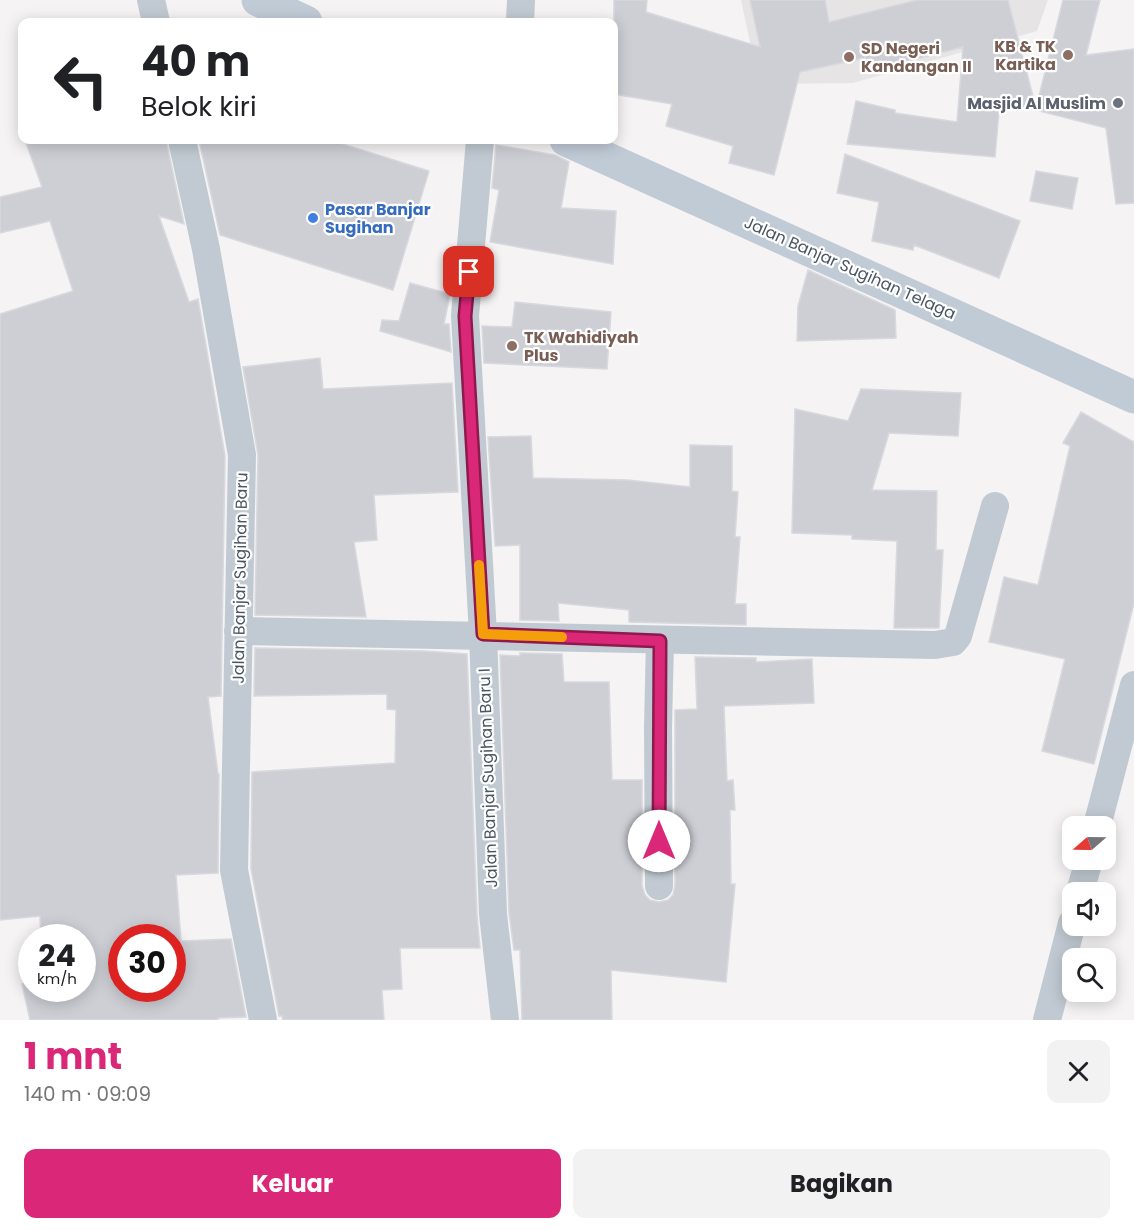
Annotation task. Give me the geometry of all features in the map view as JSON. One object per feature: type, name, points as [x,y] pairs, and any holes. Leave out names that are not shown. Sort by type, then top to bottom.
[{"type":"main road","points":[[258,0],[297,18]]},
{"type":"main road","name":"Jalan Banjar Sugihan Telaga","points":[[575,144],[1134,397]]},
{"type":"street","points":[[151,0],[155,18]]},
{"type":"street","points":[[520,0],[520,18]]},
{"type":"street","name":"Jalan Banjar Sugihan Baru","points":[[183,144],[206,249],[242,455],[234,870],[263,1020]]},
{"type":"street","name":"Jalan Banjar Sugihan Baru I","points":[[480,144],[465,316],[483,634],[493,914],[505,1020]]},
{"type":"street","points":[[238,631],[483,634],[660,641],[935,645],[953,642],[958,636],[995,507]]},
{"type":"street","points":[[659,886],[660,641]]},
{"type":"street","points":[[1100,816],[1134,684]]},
{"type":"street","points":[[1047,1020],[1069,936]]},
{"type":"shaded area","name":"SD Negeri Kandangan II","points":[[741,0],[1048,0],[1037,31],[853,83],[759,84]]},
{"type":"building","points":[[614,0],[647,0],[646,12],[760,47],[750,0],[825,0],[829,22],[917,0],[1008,0],[1036,108],[1063,0],[1100,0],[1086,55],[1134,49],[1134,203],[1116,204],[1106,128],[1000,101],[995,157],[847,144],[856,101],[895,110],[895,113],[957,122],[963,47],[862,73],[865,58],[800,72],[774,175],[729,163],[733,146],[666,126],[672,104],[618,95],[618,18],[614,18]]},
{"type":"building","points":[[26,144],[167,144],[184,224],[159,216],[189,302],[198,299],[225,456],[221,696],[208,697],[219,774],[218,873],[176,875],[180,924],[108,924],[108,1002],[186,1002],[186,941],[231,939],[246,1017],[218,1018],[218,1020],[30,1020],[26,1002],[96,1002],[96,924],[40,924],[40,916],[0,920],[0,314],[73,291],[50,221],[0,233],[0,197],[42,187]]},
{"type":"building","name":"Pasar Banjar Sugihan","points":[[200,144],[343,144],[429,171],[393,290],[220,235]]},
{"type":"building","points":[[496,145],[555,155],[569,162],[561,208],[616,211],[613,264],[490,242],[499,190],[492,188]]},
{"type":"building","points":[[845,154],[1020,221],[999,278],[914,245],[913,250],[872,241],[879,202],[837,193]]},
{"type":"building","points":[[1036,171],[1078,178],[1072,209],[1030,201]]},
{"type":"building","points":[[808,270],[895,310],[896,338],[797,341],[798,306]]},
{"type":"building","points":[[410,283],[450,294],[444,324],[449,324],[451,352],[380,331],[382,320],[399,321]]},
{"type":"building","points":[[515,302],[611,312],[607,369],[484,363],[482,326],[512,327]]},
{"type":"building","points":[[320,358],[323,389],[452,383],[458,492],[374,495],[377,540],[354,542],[366,617],[255,615],[258,455],[243,367]]},
{"type":"building","points":[[861,389],[961,393],[958,436],[889,433],[872,490],[937,491],[936,550],[943,550],[939,628],[894,628],[897,541],[852,539],[852,535],[792,533],[795,409],[848,421]]},
{"type":"building","points":[[1081,412],[1134,442],[1134,603],[1094,764],[1042,751],[1065,659],[989,642],[1004,577],[1038,585],[1070,446],[1063,443]]},
{"type":"building","points":[[531,436],[533,478],[628,480],[690,487],[690,445],[732,446],[732,491],[738,492],[735,537],[740,537],[735,604],[746,604],[746,625],[629,622],[629,610],[558,603],[559,621],[520,620],[520,545],[495,546],[488,437]]},
{"type":"building","points":[[255,648],[467,654],[480,948],[400,948],[402,989],[382,990],[384,1020],[283,1020],[282,1016],[279,1016],[251,869],[252,772],[395,763],[396,710],[387,709],[387,694],[254,696]]},
{"type":"building","points":[[520,653],[562,654],[564,682],[609,682],[612,780],[642,780],[642,886],[645,895],[650,900],[659,902],[668,900],[673,895],[675,886],[675,710],[697,709],[695,657],[756,658],[756,662],[812,659],[814,703],[724,706],[727,781],[733,780],[735,810],[730,810],[731,884],[735,884],[726,982],[611,970],[612,1020],[522,1020],[520,950],[514,950],[509,913],[500,655],[520,656]]},
{"type":"slow traffic","points":[[479,565],[483,634],[562,637]]},
{"type":"place","name":"KB & TK Kartika","points":[[1068,55]]},
{"type":"place","name":"SD Negeri Kandangan II","points":[[849,57]]},
{"type":"place","name":"Masjid Al Muslim","points":[[1118,103]]},
{"type":"place","name":"Pasar Banjar Sugihan","points":[[313,218]]},
{"type":"place","name":"TK Wahidiyah Plus","points":[[512,346]]},
{"type":"route","points":[[469,272],[465,316],[483,634],[660,641],[659,841]]}]
